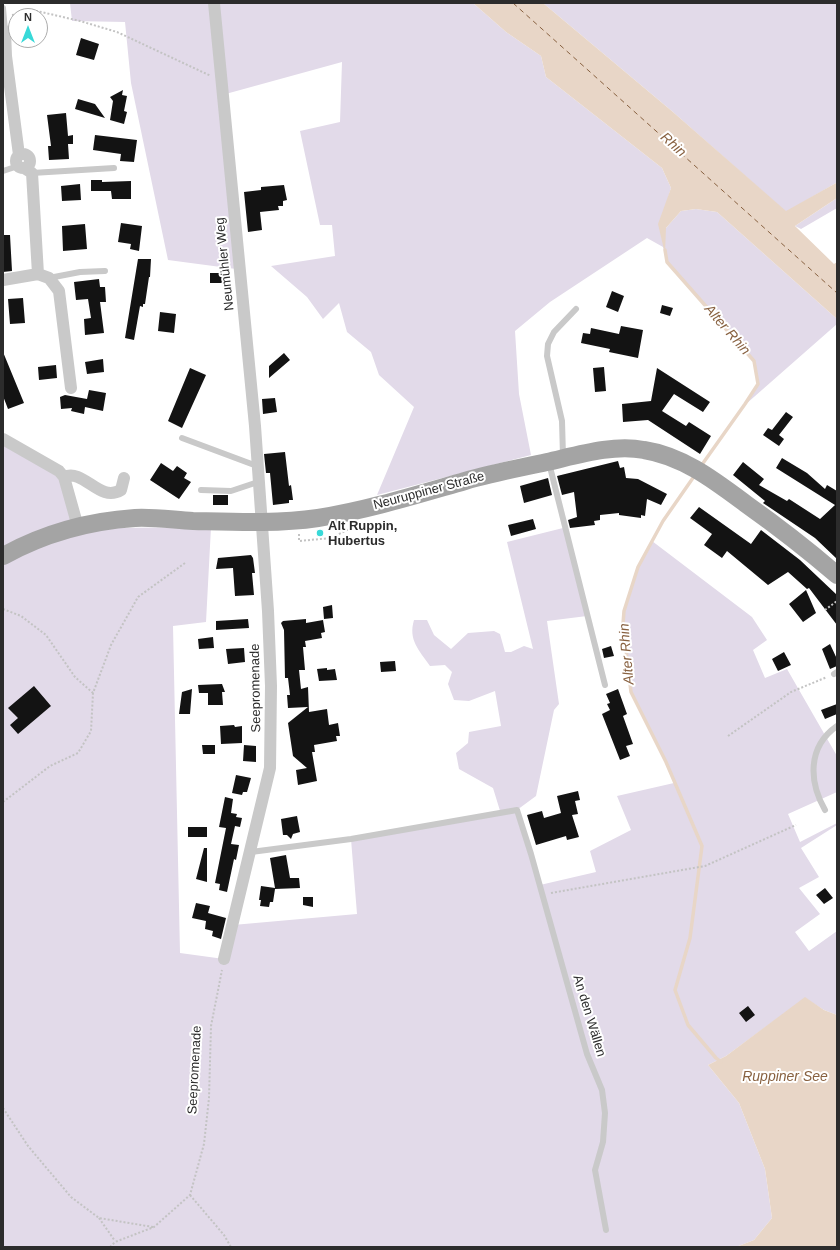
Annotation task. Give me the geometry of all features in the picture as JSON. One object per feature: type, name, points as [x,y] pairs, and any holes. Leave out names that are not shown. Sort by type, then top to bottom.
[{"type":"main road","name":"Neuruppiner Straße","points":[[3,556],[37,540],[78,528],[137,518],[261,522],[316,518],[358,510],[490,474],[556,460],[609,450],[643,449],[661,453],[689,466],[714,482],[802,544],[837,575]]},
{"type":"street","name":"Neumühler Weg","points":[[214,3],[250,374],[261,522]]},
{"type":"street","points":[[4,36],[23,165],[43,276],[59,291],[71,388]]},
{"type":"street","points":[[3,280],[43,276]]},
{"type":"street","points":[[3,439],[59,471],[64,477],[78,528]]},
{"type":"street","points":[[64,477],[69,474],[78,476],[101,491],[109,493],[121,490],[124,478]]},
{"type":"street","name":"Seepromenade","points":[[224,959],[270,768],[272,686],[261,522]]},
{"type":"lane","points":[[3,8],[4,36]]},
{"type":"lane","points":[[3,171],[23,165],[114,168]]},
{"type":"lane","points":[[43,276],[105,271]]},
{"type":"lane","points":[[576,309],[554,332],[548,344],[547,356],[562,421],[556,460],[564,517],[577,576],[605,685]]},
{"type":"lane","points":[[182,438],[257,466]]},
{"type":"lane","points":[[201,490],[231,491],[258,482]]},
{"type":"lane","points":[[825,810],[818,798],[812,773],[816,750],[822,740],[837,726]]},
{"type":"lane","name":"An den Wällen","points":[[251,852],[351,839],[517,810],[587,1054],[602,1090],[605,1113],[603,1142],[595,1170],[606,1230]]},
{"type":"path","points":[[4,16],[37,11],[80,21],[117,32],[221,81]]},
{"type":"path","points":[[3,802],[50,766],[78,753],[91,731],[93,693],[111,645],[138,596],[185,563]]},
{"type":"path","points":[[825,610],[837,601]]},
{"type":"path","points":[[3,609],[21,616],[46,635],[75,677],[93,693]]},
{"type":"path","points":[[728,736],[791,692],[835,673]]},
{"type":"path","points":[[542,895],[704,866],[796,825]]},
{"type":"path","name":"Seepromenade","points":[[190,1195],[204,1144],[209,1098],[211,1026],[224,959]]},
{"type":"path","points":[[3,1108],[28,1146],[71,1197],[99,1218],[115,1242]]},
{"type":"path","points":[[110,1247],[115,1242],[154,1227],[190,1195],[224,1235],[231,1247]]},
{"type":"path","points":[[99,1218],[154,1227]]},
{"type":"shaded area","points":[[70,3],[473,3],[506,32],[541,56],[546,77],[662,168],[671,188],[665,208],[666,228],[681,211],[696,209],[717,212],[837,319],[837,324],[746,404],[758,384],[754,361],[667,262],[663,247],[647,238],[550,302],[515,331],[519,394],[531,455],[377,495],[414,407],[379,375],[371,352],[347,332],[339,303],[323,319],[307,297],[271,266],[335,256],[332,225],[320,225],[300,131],[340,122],[342,62],[222,95],[236,269],[168,260],[131,83],[125,22],[72,21]]},
{"type":"shaded area","points":[[543,3],[837,3],[837,185],[836,183],[786,212],[673,112]]},
{"type":"shaded area","points":[[837,198],[837,208],[801,229],[795,226]]},
{"type":"shaded area","points":[[3,441],[57,473],[66,486],[72,534],[109,528],[211,527],[206,622],[173,626],[180,953],[224,959],[233,925],[357,914],[351,839],[501,814],[493,788],[459,769],[456,753],[468,743],[469,732],[501,726],[495,691],[469,701],[454,700],[448,684],[452,672],[445,665],[430,666],[419,650],[412,633],[414,620],[427,620],[434,635],[451,649],[468,633],[494,631],[500,634],[505,652],[511,652],[524,646],[533,649],[507,542],[567,527],[587,616],[547,621],[559,704],[554,710],[536,796],[517,810],[540,885],[596,872],[590,851],[631,830],[617,796],[674,783],[666,762],[631,692],[623,624],[624,611],[638,567],[652,541],[752,617],[767,640],[753,650],[765,678],[787,669],[837,756],[837,792],[788,814],[800,842],[837,823],[837,825],[801,848],[819,877],[799,888],[820,914],[795,932],[809,951],[837,931],[837,1015],[824,1010],[805,998],[726,1056],[708,1065],[739,1103],[765,1169],[772,1218],[754,1240],[736,1247],[3,1247]]},
{"type":"water","name":"Rhin","points":[[473,3],[543,3],[673,112],[786,211],[836,183],[837,198],[795,226],[834,264],[837,262],[837,319],[717,212],[696,209],[681,211],[666,228],[665,254],[658,224],[671,188],[662,168],[546,77],[541,56],[506,32]]},
{"type":"water","name":"Ruppiner See","points":[[805,997],[824,1010],[837,1015],[837,1247],[736,1247],[754,1240],[772,1218],[765,1169],[739,1103],[708,1065],[726,1056]]},
{"type":"building","points":[[81,38],[99,44],[94,60],[76,55]]},
{"type":"building","points":[[123,90],[122,95],[127,96],[124,111],[127,112],[124,124],[110,120],[113,101],[110,97]]},
{"type":"building","points":[[78,99],[95,104],[105,118],[75,109]]},
{"type":"building","points":[[66,113],[68,136],[73,135],[73,144],[68,144],[69,159],[49,160],[48,146],[51,146],[47,115]]},
{"type":"building","points":[[95,135],[137,140],[134,162],[120,161],[121,154],[93,150]]},
{"type":"building","points":[[91,180],[102,180],[102,182],[131,181],[131,199],[112,199],[111,191],[91,191]]},
{"type":"building","points":[[80,184],[81,200],[62,201],[61,186]]},
{"type":"building","points":[[284,185],[287,200],[283,201],[283,206],[278,206],[279,210],[260,212],[262,230],[248,232],[244,192],[261,190],[261,187]]},
{"type":"building","points":[[121,223],[142,226],[139,251],[130,249],[131,244],[118,242]]},
{"type":"building","points":[[85,224],[87,249],[63,251],[62,226]]},
{"type":"building","points":[[3,235],[10,235],[12,271],[3,272]]},
{"type":"building","points":[[138,259],[151,259],[150,277],[145,304],[143,304],[143,307],[140,306],[134,340],[125,338]]},
{"type":"building","points":[[210,273],[224,273],[224,283],[210,283]]},
{"type":"building","points":[[99,279],[100,287],[105,287],[106,302],[100,302],[104,333],[85,335],[84,319],[91,318],[88,299],[76,300],[74,282]]},
{"type":"building","points":[[612,291],[624,296],[618,312],[606,307]]},
{"type":"building","points":[[23,298],[25,323],[10,324],[8,299]]},
{"type":"building","points":[[662,305],[673,308],[670,316],[660,313]]},
{"type":"building","points":[[160,312],[176,314],[174,333],[158,331]]},
{"type":"building","points":[[621,326],[643,330],[638,358],[609,352],[610,349],[581,343],[583,333],[590,334],[591,328],[619,334]]},
{"type":"building","points":[[3,352],[24,403],[8,409],[3,396]]},
{"type":"building","points":[[284,353],[290,360],[269,378],[269,366]]},
{"type":"building","points":[[103,359],[104,372],[87,374],[85,362]]},
{"type":"building","points":[[56,365],[57,378],[39,380],[38,367]]},
{"type":"building","points":[[604,367],[606,391],[595,392],[593,368]]},
{"type":"building","points":[[190,368],[206,375],[182,428],[168,421]]},
{"type":"building","points":[[657,368],[710,402],[703,412],[674,394],[662,411],[686,426],[689,422],[711,436],[700,454],[648,420],[623,422],[622,404],[651,401]]},
{"type":"building","points":[[89,390],[106,393],[103,411],[85,407],[84,414],[71,411],[72,408],[61,409],[60,397],[65,395],[87,399]]},
{"type":"building","points":[[275,398],[277,412],[263,414],[262,399]]},
{"type":"building","points":[[786,412],[793,417],[779,435],[784,439],[779,446],[763,435],[768,428],[772,430]]},
{"type":"building","points":[[285,452],[289,486],[291,485],[293,500],[289,500],[289,503],[273,505],[270,473],[266,473],[264,454]]},
{"type":"building","points":[[782,458],[807,473],[825,489],[827,485],[837,491],[837,559],[815,538],[763,503],[765,501],[733,475],[743,462],[764,479],[759,485],[787,501],[789,499],[820,519],[835,505],[776,468]]},
{"type":"building","points":[[618,461],[620,468],[624,467],[626,478],[638,479],[667,494],[661,505],[647,499],[645,516],[641,515],[641,518],[619,515],[619,513],[600,515],[600,520],[594,521],[595,525],[570,528],[568,520],[577,517],[574,492],[562,495],[557,476]]},
{"type":"building","points":[[161,463],[173,471],[177,466],[187,473],[184,478],[191,482],[179,499],[150,480]]},
{"type":"building","points":[[548,478],[552,495],[524,503],[520,486]]},
{"type":"building","points":[[213,495],[228,495],[228,505],[213,505]]},
{"type":"building","points":[[699,507],[751,544],[761,530],[800,560],[837,595],[837,625],[809,588],[807,589],[788,572],[768,585],[727,551],[722,558],[704,545],[712,534],[690,518]]},
{"type":"building","points":[[533,519],[536,529],[511,536],[508,525]]},
{"type":"building","points":[[251,555],[253,558],[255,573],[252,573],[254,595],[235,596],[233,568],[216,569],[218,558]]},
{"type":"building","points":[[806,590],[816,613],[803,622],[789,604]]},
{"type":"building","points":[[332,605],[333,618],[324,619],[323,607]]},
{"type":"building","points":[[248,619],[249,628],[216,630],[216,621]]},
{"type":"building","points":[[306,619],[306,623],[323,620],[325,632],[321,633],[322,638],[305,641],[306,647],[303,647],[305,670],[299,670],[301,689],[308,687],[309,712],[327,709],[329,725],[338,723],[340,736],[336,736],[337,741],[314,745],[315,752],[312,752],[317,781],[298,785],[296,770],[307,768],[293,756],[288,723],[308,707],[288,708],[287,695],[290,695],[288,678],[285,678],[284,630],[281,623],[283,621]]},
{"type":"building","points":[[213,637],[214,648],[199,649],[198,639]]},
{"type":"building","points":[[830,644],[837,659],[837,666],[830,669],[822,649]]},
{"type":"building","points":[[611,646],[614,656],[604,658],[602,649]]},
{"type":"building","points":[[244,648],[245,662],[228,664],[226,649]]},
{"type":"building","points":[[784,652],[791,665],[778,671],[772,659]]},
{"type":"building","points":[[395,661],[396,671],[381,672],[380,662]]},
{"type":"building","points":[[327,668],[327,670],[335,669],[337,680],[319,681],[317,669]]},
{"type":"building","points":[[222,684],[225,692],[222,692],[223,705],[208,705],[208,693],[199,693],[198,685]]},
{"type":"building","points":[[34,686],[51,706],[18,734],[10,725],[18,718],[8,708]]},
{"type":"building","points":[[192,689],[190,714],[179,714],[182,692]]},
{"type":"building","points":[[618,689],[627,714],[623,716],[633,744],[626,746],[630,756],[620,760],[602,714],[610,710],[607,704],[610,703],[606,694]]},
{"type":"building","points":[[837,704],[837,714],[825,719],[821,710]]},
{"type":"building","points":[[234,725],[235,727],[242,726],[242,743],[221,744],[220,726]]},
{"type":"building","points":[[202,745],[215,745],[215,754],[203,754]]},
{"type":"building","points":[[244,745],[256,746],[256,762],[243,761]]},
{"type":"building","points":[[236,775],[251,778],[247,792],[243,792],[242,795],[232,793]]},
{"type":"building","points":[[578,791],[580,800],[575,801],[578,814],[572,815],[579,837],[567,840],[566,836],[536,845],[527,815],[542,811],[544,818],[561,813],[557,796]]},
{"type":"building","points":[[225,797],[233,799],[231,813],[237,814],[236,817],[242,818],[240,827],[235,826],[231,844],[239,845],[236,860],[234,859],[227,892],[219,890],[220,884],[215,883],[226,828],[219,827]]},
{"type":"building","points":[[297,816],[300,832],[293,834],[291,839],[287,835],[283,835],[281,819]]},
{"type":"building","points":[[188,827],[207,827],[207,837],[188,837]]},
{"type":"building","points":[[204,848],[207,848],[207,882],[196,879]]},
{"type":"building","points":[[286,855],[290,878],[299,878],[300,888],[275,889],[273,902],[270,902],[269,907],[260,906],[261,900],[259,900],[261,886],[275,888],[270,858]]},
{"type":"building","points":[[825,888],[833,898],[824,904],[816,895]]},
{"type":"building","points":[[303,897],[313,897],[313,907],[303,905]]},
{"type":"building","points":[[196,903],[210,906],[208,913],[226,918],[221,939],[212,936],[213,931],[205,929],[206,921],[192,918]]},
{"type":"building","points":[[748,1006],[755,1015],[746,1022],[739,1013]]},
{"type":"waterway","name":"Alter Rhin","points":[[665,250],[667,262],[754,361],[758,384],[701,466]]},
{"type":"waterway","name":"Alter Rhin","points":[[695,475],[663,521],[638,567],[624,611],[623,624],[631,692],[666,762],[702,846],[690,938],[675,990],[688,1025],[721,1062]]},
{"type":"ferry route","points":[[513,3],[837,293]]},
{"type":"place","name":"Alt Ruppin, Hubertus","points":[[320,533]]}]
